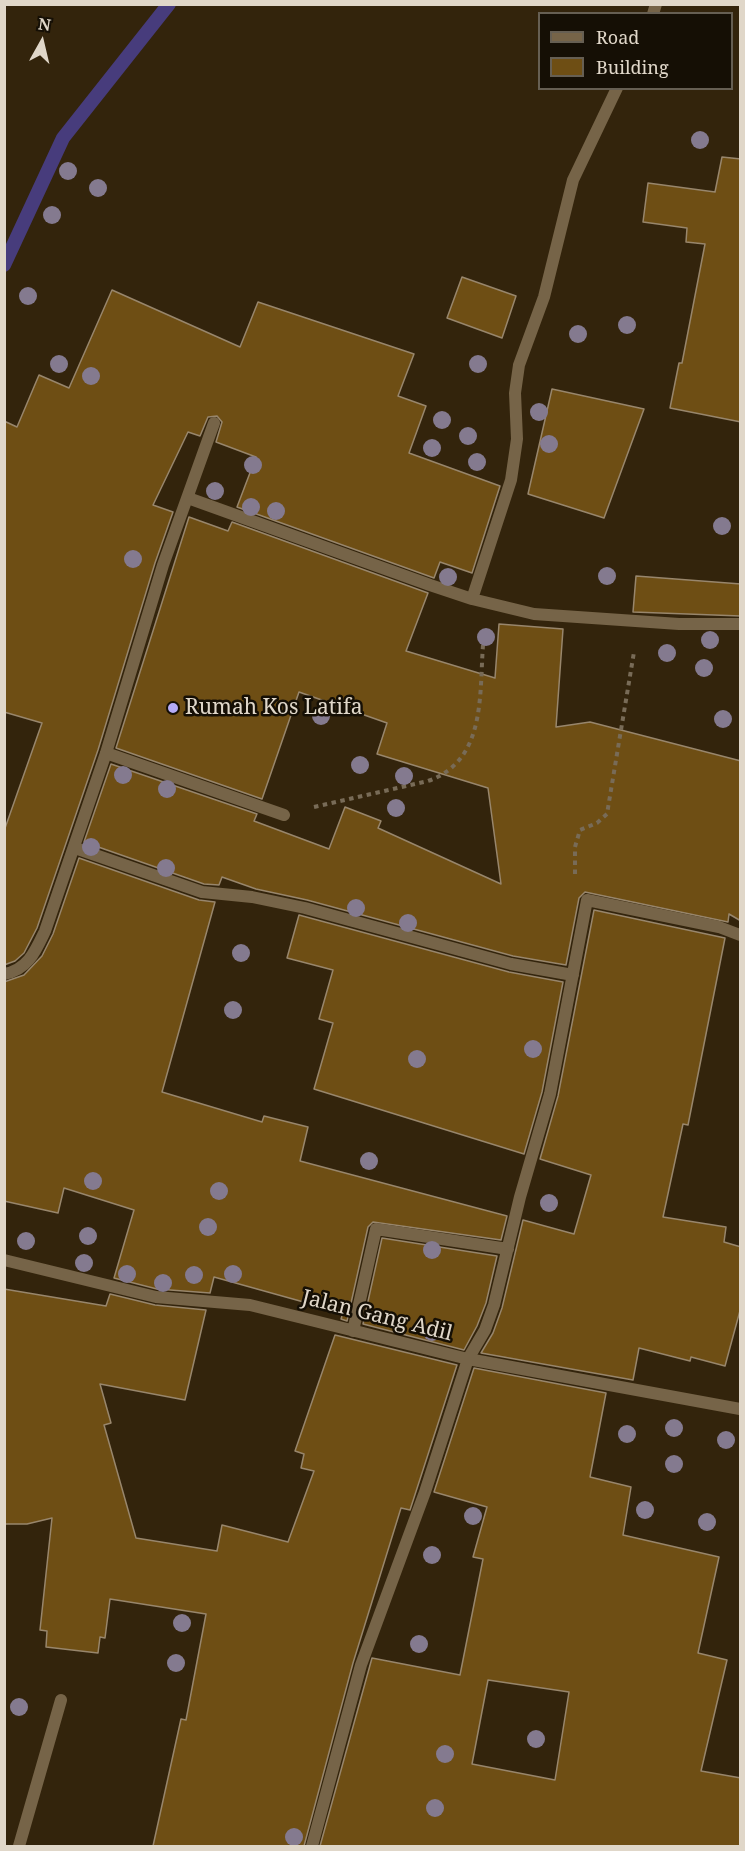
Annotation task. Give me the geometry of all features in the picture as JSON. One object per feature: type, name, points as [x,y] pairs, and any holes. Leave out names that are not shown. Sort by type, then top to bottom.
[{"type":"street","points":[[472,599],[511,480],[517,439],[515,393],[519,365],[544,297],[573,180],[616,90]]},
{"type":"street","points":[[4,974],[23,967],[35,952],[75,848],[163,565],[214,423]]},
{"type":"street","points":[[188,498],[490,604],[534,614],[638,622],[741,624]]},
{"type":"street","points":[[106,753],[284,815]]},
{"type":"street","points":[[75,848],[202,892],[252,897],[305,908],[511,964],[573,975]]},
{"type":"street","points":[[312,1846],[361,1665],[425,1492],[468,1359],[485,1330],[494,1305],[550,1094],[586,900],[719,927],[741,935]]},
{"type":"street","points":[[353,1331],[376,1229],[508,1248]]},
{"type":"street","name":"Jalan Gang Adil","points":[[4,1260],[156,1297],[250,1305],[468,1359],[741,1409]]},
{"type":"street","points":[[19,1846],[61,1700]]},
{"type":"path","points":[[284,815],[428,781],[445,775],[453,768],[468,744],[477,721],[484,636],[490,604]]},
{"type":"path","points":[[586,900],[576,887],[574,868],[576,838],[580,830],[597,823],[607,814],[638,622]]},
{"type":"building","points":[[722,157],[741,159],[741,422],[670,408],[679,363],[682,363],[705,244],[686,242],[687,228],[643,222],[648,183],[715,192]]},
{"type":"building","points":[[462,277],[516,296],[502,338],[447,318]]},
{"type":"building","points":[[112,290],[240,347],[258,302],[414,354],[398,396],[426,406],[409,453],[500,486],[472,573],[440,562],[434,578],[237,507],[256,457],[216,442],[222,422],[217,416],[208,417],[200,436],[188,432],[153,505],[173,512],[155,563],[98,750],[37,928],[24,953],[15,961],[4,965],[4,831],[42,723],[4,712],[4,421],[17,427],[39,375],[69,388]]},
{"type":"building","points":[[552,389],[644,409],[604,518],[528,494]]},
{"type":"building","points":[[189,517],[228,531],[232,522],[428,593],[406,651],[495,678],[499,624],[563,629],[556,727],[590,722],[741,761],[741,921],[729,914],[728,922],[585,892],[579,898],[566,965],[513,956],[307,900],[256,889],[222,877],[219,885],[204,884],[84,842],[111,764],[257,814],[254,821],[329,849],[345,807],[381,821],[378,828],[501,884],[488,788],[377,754],[387,723],[299,692],[262,799],[116,748]]},
{"type":"building","points":[[636,576],[741,584],[741,616],[633,612]]},
{"type":"building","points":[[79,858],[199,900],[215,902],[162,1092],[262,1122],[264,1116],[308,1127],[300,1161],[507,1216],[501,1240],[373,1222],[368,1227],[347,1321],[341,1319],[343,1313],[214,1277],[210,1293],[157,1289],[114,1278],[134,1210],[64,1188],[58,1213],[4,1201],[4,982],[24,975],[42,956],[53,934]]},
{"type":"building","points":[[594,910],[725,938],[688,1125],[683,1124],[663,1217],[726,1227],[724,1242],[741,1247],[741,1307],[725,1366],[691,1357],[690,1361],[639,1348],[633,1380],[481,1353],[493,1333],[502,1308],[523,1220],[574,1234],[591,1175],[540,1159],[558,1096]]},
{"type":"building","points":[[299,915],[509,972],[563,982],[542,1092],[524,1154],[314,1089],[333,1023],[319,1019],[333,970],[287,958]]},
{"type":"building","points":[[382,1238],[497,1256],[486,1303],[464,1350],[363,1324]]},
{"type":"building","points":[[4,1289],[106,1306],[110,1294],[155,1305],[206,1310],[185,1400],[100,1384],[111,1423],[104,1425],[136,1538],[217,1551],[222,1525],[288,1542],[314,1471],[301,1468],[304,1454],[295,1451],[335,1335],[457,1365],[410,1510],[401,1508],[353,1663],[304,1846],[153,1846],[181,1719],[186,1720],[206,1614],[110,1599],[105,1638],[100,1637],[98,1653],[46,1647],[47,1631],[40,1630],[52,1518],[27,1524],[4,1524]]},
{"type":"building","points":[[474,1368],[606,1393],[590,1477],[631,1487],[623,1535],[719,1557],[698,1653],[727,1660],[701,1771],[741,1778],[741,1846],[320,1846],[372,1658],[460,1675],[483,1559],[473,1557],[487,1507],[434,1492]],"holes":[[[488,1680],[569,1692],[555,1780],[472,1764]]]},
{"type":"waterway","points":[[4,265],[63,138],[169,4]]},
{"type":"place","name":"Rumah Kos Latifa","points":[[173,708]]}]
